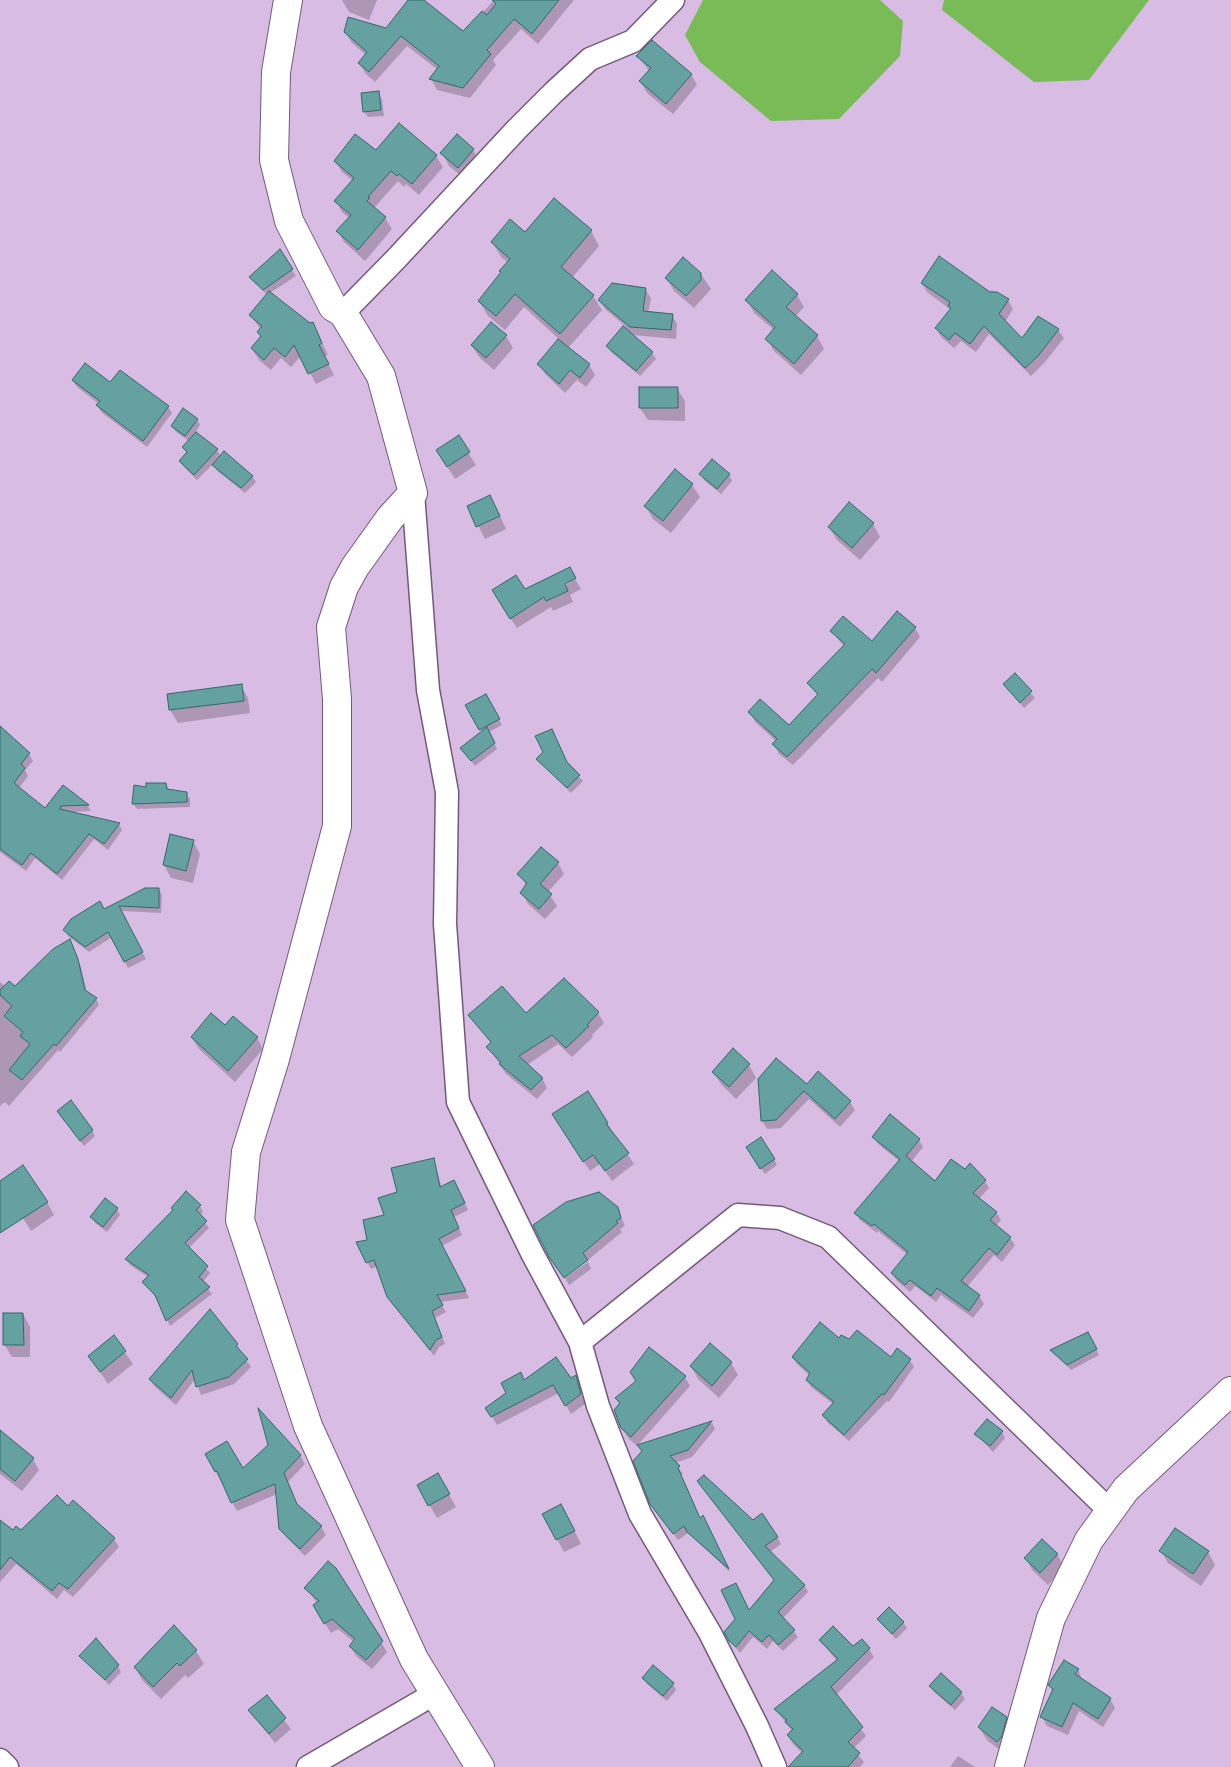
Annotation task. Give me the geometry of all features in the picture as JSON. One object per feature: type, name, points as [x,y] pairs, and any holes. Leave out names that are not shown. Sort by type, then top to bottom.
[{"type":"main road","points":[[288,0],[276,72],[274,160],[289,221],[333,307],[343,312],[381,376],[413,492],[390,518],[355,567],[344,586],[331,627],[337,699],[337,826],[275,1059],[246,1152],[240,1220],[308,1426],[414,1659],[480,1767]]},
{"type":"main road","points":[[1009,1767],[1051,1618],[1089,1540],[1126,1489],[1231,1392]]},
{"type":"street","points":[[343,312],[395,260],[516,129],[554,92],[590,59],[633,41],[673,0]]},
{"type":"street","points":[[413,492],[428,690],[447,792],[445,924],[458,1102],[532,1253],[580,1342],[598,1406],[640,1514],[710,1633],[758,1726],[775,1767]]},
{"type":"street","points":[[580,1342],[738,1215],[780,1218],[828,1237],[1110,1511]]},
{"type":"street","points":[[308,1767],[434,1694]]},
{"type":"street","points":[[0,1760],[7,1767]]},
{"type":"shaded area","points":[[703,0],[880,0],[903,21],[900,56],[839,119],[771,121],[700,62],[685,35]]},
{"type":"shaded area","points":[[944,0],[1149,0],[1089,80],[1034,82],[942,10]]},
{"type":"building","points":[[408,0],[424,0],[463,31],[482,11],[487,15],[496,4],[492,0],[559,0],[532,34],[514,19],[487,50],[491,54],[463,88],[429,79],[439,66],[401,36],[369,72],[358,63],[367,52],[344,32],[348,17],[386,28]]},
{"type":"building","points":[[652,40],[692,74],[666,104],[639,81],[651,68],[636,56]]},
{"type":"building","points":[[379,91],[381,110],[363,112],[361,93]]},
{"type":"building","points":[[399,123],[437,155],[412,184],[399,174],[397,176],[391,171],[368,197],[370,198],[367,201],[386,217],[358,250],[336,231],[351,215],[334,201],[354,178],[334,161],[355,134],[376,150]]},
{"type":"building","points":[[457,134],[474,149],[458,168],[440,153]]},
{"type":"building","points":[[554,198],[592,230],[561,267],[594,295],[560,334],[515,294],[496,316],[478,301],[510,259],[491,242],[510,219],[525,232]]},
{"type":"building","points":[[280,249],[293,269],[263,290],[249,277]]},
{"type":"building","points":[[939,256],[990,292],[997,292],[1009,299],[999,314],[1022,338],[1038,316],[1059,329],[1038,356],[1025,368],[984,326],[970,344],[955,333],[949,340],[935,328],[951,308],[948,306],[950,302],[921,283]]},
{"type":"building","points":[[683,257],[701,273],[701,280],[686,296],[665,278]]},
{"type":"building","points":[[772,270],[798,294],[786,307],[818,335],[794,364],[765,339],[775,327],[745,300]]},
{"type":"building","points":[[612,283],[646,288],[643,311],[673,314],[671,330],[630,327],[598,300]]},
{"type":"building","points":[[269,291],[310,323],[313,322],[322,343],[319,345],[329,364],[308,374],[294,345],[285,357],[274,348],[264,360],[251,348],[261,336],[257,332],[262,326],[249,315]]},
{"type":"building","points":[[491,322],[507,335],[486,358],[471,345]]},
{"type":"building","points":[[623,326],[653,352],[636,371],[606,346]]},
{"type":"building","points":[[558,339],[590,364],[580,378],[570,370],[559,384],[537,364]]},
{"type":"building","points":[[85,363],[110,382],[120,370],[169,406],[143,441],[96,405],[100,401],[72,380]]},
{"type":"building","points":[[639,387],[678,387],[678,408],[639,408]]},
{"type":"building","points":[[183,408],[198,419],[185,436],[171,426]]},
{"type":"building","points":[[196,432],[218,449],[194,475],[179,461],[187,452],[182,447]]},
{"type":"building","points":[[459,435],[470,452],[447,467],[436,450]]},
{"type":"building","points":[[224,451],[253,476],[241,488],[212,465]]},
{"type":"building","points":[[712,459],[730,474],[717,489],[699,474]]},
{"type":"building","points":[[675,469],[693,484],[663,521],[644,506]]},
{"type":"building","points":[[490,495],[500,516],[476,527],[467,506]]},
{"type":"building","points":[[849,502],[874,523],[852,548],[828,527]]},
{"type":"building","points":[[570,567],[576,578],[565,584],[568,591],[546,601],[544,597],[510,619],[492,590],[516,575],[525,589]]},
{"type":"building","points":[[897,611],[916,627],[876,673],[872,669],[787,757],[772,744],[777,739],[748,712],[760,699],[789,725],[818,694],[807,683],[845,644],[830,631],[843,616],[872,641]]},
{"type":"building","points":[[1015,673],[1032,691],[1020,703],[1003,684]]},
{"type":"building","points":[[242,684],[244,701],[169,710],[167,694]]},
{"type":"building","points":[[486,694],[500,719],[479,730],[465,705]]},
{"type":"building","points":[[0,726],[30,753],[21,764],[25,768],[14,783],[45,808],[63,785],[89,805],[61,806],[60,809],[120,823],[104,844],[89,834],[57,874],[31,853],[22,865],[0,849]]},
{"type":"building","points":[[487,727],[495,743],[471,761],[460,748]]},
{"type":"building","points":[[552,729],[567,762],[580,775],[567,788],[536,759],[543,752],[535,736]]},
{"type":"building","points":[[146,783],[166,783],[167,789],[187,792],[187,802],[132,804],[134,785],[146,787]]},
{"type":"building","points":[[170,834],[194,840],[186,871],[163,865]]},
{"type":"building","points":[[541,847],[559,862],[540,884],[552,894],[539,909],[520,893],[527,883],[517,874]]},
{"type":"building","points":[[145,888],[159,888],[159,908],[119,906],[143,952],[124,962],[108,932],[85,947],[63,930],[71,919],[100,901],[104,909]]},
{"type":"building","points":[[70,939],[78,959],[85,990],[97,998],[56,1046],[54,1044],[22,1080],[9,1070],[30,1044],[20,1036],[23,1032],[4,1016],[12,1006],[0,995],[0,990],[9,981],[15,986],[53,949]]},
{"type":"building","points":[[564,978],[599,1012],[587,1025],[589,1026],[566,1048],[552,1035],[519,1056],[543,1078],[531,1090],[499,1064],[501,1062],[486,1047],[491,1042],[468,1015],[502,986],[526,1013]]},
{"type":"building","points":[[211,1013],[225,1025],[233,1016],[258,1037],[228,1071],[191,1037]]},
{"type":"building","points":[[733,1048],[750,1064],[729,1087],[712,1072]]},
{"type":"building","points":[[776,1058],[807,1084],[818,1071],[851,1101],[835,1119],[804,1091],[776,1120],[761,1121],[758,1079]]},
{"type":"building","points":[[588,1091],[608,1123],[606,1124],[629,1153],[605,1171],[593,1155],[583,1162],[552,1114]]},
{"type":"building","points":[[71,1100],[93,1130],[80,1141],[57,1111]]},
{"type":"building","points":[[890,1114],[920,1139],[906,1156],[935,1181],[951,1159],[965,1169],[970,1163],[986,1180],[973,1193],[997,1212],[990,1220],[1011,1237],[997,1255],[989,1248],[961,1281],[980,1295],[969,1311],[937,1288],[931,1296],[910,1280],[905,1285],[891,1273],[908,1252],[874,1224],[872,1226],[854,1213],[900,1159],[872,1137]]},
{"type":"building","points":[[761,1137],[775,1159],[760,1169],[746,1147]]},
{"type":"building","points":[[434,1158],[440,1187],[454,1180],[465,1203],[451,1210],[459,1228],[439,1239],[466,1291],[437,1295],[443,1305],[432,1311],[442,1337],[436,1340],[430,1350],[387,1297],[374,1260],[366,1263],[356,1242],[367,1240],[363,1220],[384,1215],[378,1198],[397,1192],[391,1168]]},
{"type":"building","points":[[23,1165],[48,1202],[0,1233],[0,1181]]},
{"type":"building","points":[[186,1191],[201,1205],[196,1210],[207,1221],[185,1243],[208,1266],[199,1277],[210,1287],[166,1321],[155,1295],[142,1282],[149,1275],[125,1259],[173,1210],[171,1208]]},
{"type":"building","points":[[599,1192],[618,1207],[621,1218],[616,1221],[618,1223],[583,1253],[588,1260],[564,1278],[549,1257],[533,1225],[566,1202]]},
{"type":"building","points":[[105,1198],[118,1208],[103,1227],[90,1217]]},
{"type":"building","points":[[210,1309],[238,1344],[236,1346],[248,1359],[229,1377],[196,1387],[192,1370],[171,1398],[149,1379]]},
{"type":"building","points":[[3,1313],[23,1313],[24,1345],[3,1345]]},
{"type":"building","points":[[820,1322],[839,1338],[841,1335],[849,1339],[857,1330],[891,1357],[897,1348],[911,1359],[884,1395],[882,1394],[876,1400],[844,1435],[822,1415],[834,1402],[806,1380],[810,1373],[792,1357]]},
{"type":"building","points":[[1088,1332],[1097,1349],[1067,1365],[1050,1350]]},
{"type":"building","points":[[114,1335],[126,1351],[100,1372],[88,1356]]},
{"type":"building","points":[[710,1343],[732,1362],[712,1386],[690,1366]]},
{"type":"building","points":[[649,1347],[686,1376],[631,1437],[621,1428],[614,1410],[620,1403],[615,1398],[636,1381],[630,1372]]},
{"type":"building","points":[[556,1357],[571,1378],[576,1375],[581,1394],[565,1406],[553,1385],[491,1417],[485,1408],[506,1393],[501,1383],[521,1372],[524,1380]]},
{"type":"building","points":[[258,1408],[301,1455],[284,1473],[297,1504],[322,1526],[300,1549],[279,1529],[275,1484],[231,1503],[217,1471],[215,1472],[205,1454],[227,1441],[243,1468],[268,1445]]},
{"type":"building","points":[[987,1419],[1003,1431],[990,1446],[974,1434]]},
{"type":"building","points":[[712,1421],[688,1450],[670,1456],[680,1466],[678,1468],[700,1518],[703,1515],[729,1569],[687,1532],[684,1526],[673,1534],[650,1504],[633,1461],[642,1451],[637,1445]]},
{"type":"building","points":[[0,1430],[34,1458],[15,1481],[0,1469]]},
{"type":"building","points":[[438,1473],[450,1494],[428,1506],[417,1485]]},
{"type":"building","points":[[704,1475],[753,1520],[762,1513],[778,1537],[765,1546],[805,1585],[778,1612],[795,1630],[778,1645],[769,1635],[762,1642],[749,1631],[736,1647],[729,1641],[724,1632],[735,1619],[721,1590],[736,1583],[749,1610],[774,1580],[697,1481]]},
{"type":"building","points":[[57,1495],[68,1506],[73,1500],[115,1538],[68,1589],[59,1583],[52,1591],[10,1557],[0,1570],[0,1520],[13,1530],[16,1526],[21,1530]]},
{"type":"building","points":[[561,1504],[575,1531],[556,1540],[542,1514]]},
{"type":"building","points":[[1175,1528],[1209,1551],[1193,1574],[1159,1551]]},
{"type":"building","points":[[1042,1539],[1058,1554],[1040,1573],[1024,1558]]},
{"type":"building","points":[[328,1561],[336,1568],[383,1641],[366,1660],[349,1646],[355,1639],[332,1619],[324,1624],[313,1605],[319,1601],[304,1588]]},
{"type":"building","points":[[889,1607],[904,1622],[892,1634],[877,1619]]},
{"type":"building","points":[[174,1625],[197,1650],[180,1666],[177,1663],[153,1687],[134,1667]]},
{"type":"building","points":[[833,1626],[853,1646],[862,1639],[870,1648],[831,1687],[863,1727],[848,1742],[860,1753],[848,1767],[788,1767],[803,1751],[787,1735],[793,1729],[785,1722],[787,1720],[774,1709],[838,1659],[819,1640]]},
{"type":"building","points":[[96,1638],[119,1665],[105,1680],[79,1656]]},
{"type":"building","points":[[1064,1660],[1079,1669],[1075,1674],[1111,1698],[1098,1719],[1073,1703],[1062,1727],[1040,1717],[1053,1689],[1048,1685]]},
{"type":"building","points":[[653,1665],[674,1683],[663,1696],[642,1678]]},
{"type":"building","points":[[941,1673],[962,1692],[951,1705],[929,1686]]},
{"type":"building","points":[[267,1695],[286,1718],[269,1734],[248,1710]]},
{"type":"building","points":[[992,1707],[1007,1717],[1002,1736],[997,1742],[978,1727]]}]
